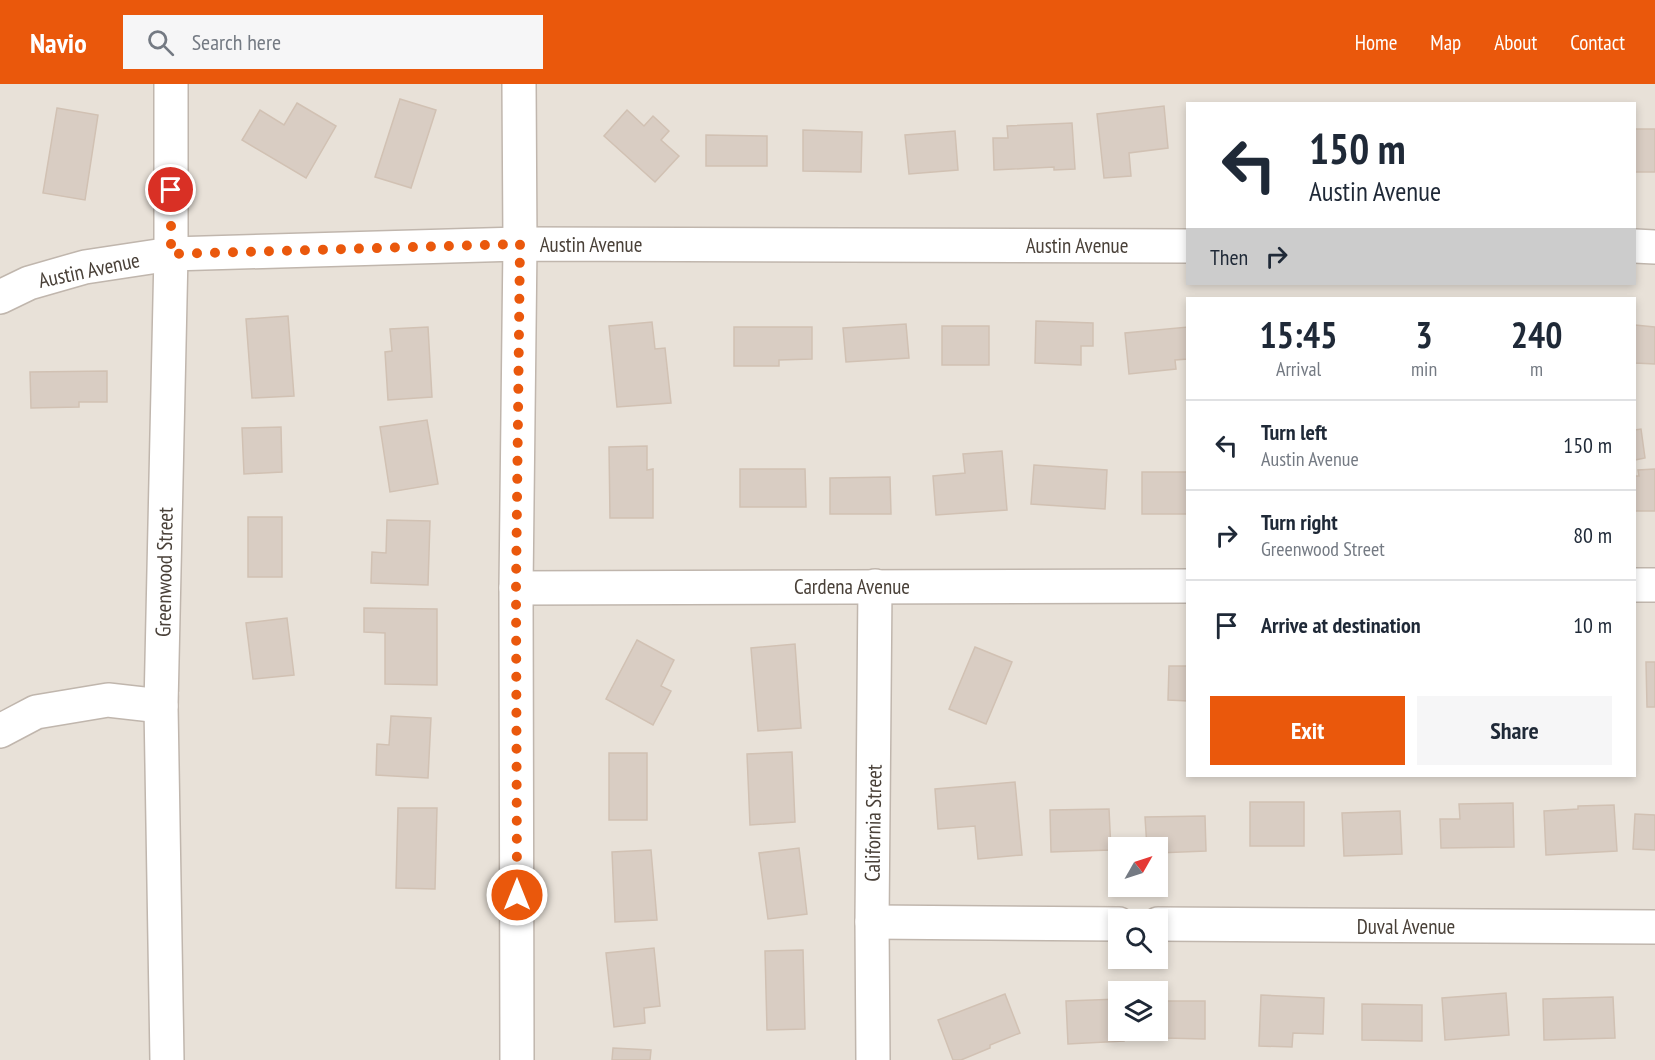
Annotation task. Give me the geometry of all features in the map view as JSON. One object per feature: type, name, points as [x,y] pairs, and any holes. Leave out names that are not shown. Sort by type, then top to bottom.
[{"type":"street","name":"Greenwood Street","points":[[167,1060],[161,706],[171,254],[171,84]]},
{"type":"street","points":[[518,1060],[516,588],[520,244],[519,84]]},
{"type":"street","name":"Austin Avenue","points":[[0,297],[29,283],[85,267],[171,254],[520,244],[1186,246]]},
{"type":"street","points":[[1636,246],[1655,246]]},
{"type":"street","points":[[1636,585],[1655,585]]},
{"type":"street","name":"California Street","points":[[873,1060],[875,586]]},
{"type":"street","name":"Cardena Avenue","points":[[516,588],[1186,586]]},
{"type":"street","points":[[0,731],[36,712],[108,700],[161,706]]},
{"type":"street","points":[[872,922],[1108,924]]},
{"type":"street","name":"Duval Avenue","points":[[1168,924],[1655,927]]},
{"type":"shaded area","points":[[0,84],[156,84],[156,241],[0,280]]},
{"type":"shaded area","points":[[187,84],[503,84],[504,229],[187,238]]},
{"type":"shaded area","points":[[535,84],[1655,84],[1655,231],[1636,231],[1636,102],[1186,102],[1186,230],[536,229]]},
{"type":"shaded area","points":[[536,259],[1186,261],[1186,285],[1636,285],[1636,262],[1655,262],[1655,570],[1636,570],[1636,297],[1186,297],[1186,570],[891,571],[891,569],[532,572]]},
{"type":"shaded area","points":[[504,260],[498,603],[500,603],[502,1060],[183,1060],[177,705],[180,692],[177,692],[187,269]]},
{"type":"shaded area","points":[[155,271],[146,688],[0,715],[0,313],[33,297],[87,281]]},
{"type":"shaded area","points":[[1186,601],[1186,777],[1636,777],[1636,601],[1655,601],[1655,912],[888,907],[891,602]]},
{"type":"shaded area","points":[[859,602],[854,937],[856,938],[857,1060],[533,1060],[532,603]]},
{"type":"shaded area","points":[[106,715],[146,719],[151,1060],[0,1060],[0,747],[40,727]]},
{"type":"shaded area","points":[[887,938],[1108,939],[1108,969],[1168,969],[1168,939],[1655,943],[1655,1060],[888,1060]]},
{"type":"building","points":[[400,99],[436,110],[411,188],[375,177]]},
{"type":"building","points":[[297,103],[336,126],[306,178],[242,140],[260,110],[284,125]]},
{"type":"building","points":[[1164,106],[1168,148],[1129,153],[1131,176],[1104,178],[1097,114]]},
{"type":"building","points":[[57,108],[98,115],[85,200],[43,193]]},
{"type":"building","points":[[627,110],[644,126],[653,116],[669,131],[661,140],[679,156],[655,182],[604,136]]},
{"type":"building","points":[[1072,123],[1075,169],[1054,170],[1054,167],[994,170],[993,138],[1008,138],[1007,126]]},
{"type":"building","points":[[1636,129],[1655,129],[1655,172],[1636,172]]},
{"type":"building","points":[[803,130],[862,132],[861,172],[803,171]]},
{"type":"building","points":[[955,131],[958,170],[909,174],[905,135]]},
{"type":"building","points":[[706,135],[767,136],[767,166],[706,166]]},
{"type":"building","points":[[288,316],[294,396],[252,398],[246,319]]},
{"type":"building","points":[[1036,321],[1093,323],[1093,346],[1081,346],[1081,365],[1035,363]]},
{"type":"building","points":[[652,322],[655,349],[665,348],[671,403],[617,407],[609,326]]},
{"type":"building","points":[[906,324],[909,358],[846,362],[843,328]]},
{"type":"building","points":[[1636,325],[1655,327],[1655,364],[1636,363]]},
{"type":"building","points":[[942,326],[989,326],[989,365],[942,365]]},
{"type":"building","points":[[428,327],[432,397],[388,400],[385,352],[392,351],[390,329]]},
{"type":"building","points":[[734,327],[812,327],[812,359],[779,360],[779,366],[734,366]]},
{"type":"building","points":[[1186,327],[1186,359],[1175,360],[1176,369],[1129,374],[1125,333]]},
{"type":"building","points":[[107,371],[107,402],[79,402],[79,407],[31,408],[30,372]]},
{"type":"building","points":[[427,420],[438,484],[390,492],[380,427]]},
{"type":"building","points":[[281,427],[282,472],[244,474],[242,428]]},
{"type":"building","points":[[1641,429],[1645,458],[1636,460],[1636,430]]},
{"type":"building","points":[[647,446],[647,470],[653,469],[653,518],[610,518],[609,447]]},
{"type":"building","points":[[1002,451],[1007,510],[936,515],[933,476],[965,473],[963,454]]},
{"type":"building","points":[[1034,465],[1107,470],[1105,509],[1031,504]]},
{"type":"building","points":[[740,469],[805,469],[806,507],[740,507]]},
{"type":"building","points":[[1655,469],[1655,511],[1636,511],[1638,470]]},
{"type":"building","points":[[1142,472],[1186,472],[1186,514],[1142,514]]},
{"type":"building","points":[[890,477],[891,514],[830,514],[830,478]]},
{"type":"building","points":[[248,517],[282,517],[282,577],[248,577]]},
{"type":"building","points":[[387,520],[430,521],[428,585],[371,583],[372,552],[386,553]]},
{"type":"building","points":[[364,608],[437,609],[437,685],[385,684],[385,633],[364,632]]},
{"type":"building","points":[[287,618],[294,675],[253,679],[246,623]]},
{"type":"building","points":[[637,640],[674,660],[661,686],[671,691],[653,725],[606,699]]},
{"type":"building","points":[[795,644],[801,728],[758,731],[751,648]]},
{"type":"building","points":[[975,647],[1012,662],[986,724],[949,709]]},
{"type":"building","points":[[1646,662],[1655,662],[1655,707],[1647,707]]},
{"type":"building","points":[[1169,666],[1186,666],[1186,701],[1168,700]]},
{"type":"building","points":[[391,716],[431,718],[428,778],[376,775],[377,744],[389,745]]},
{"type":"building","points":[[792,752],[795,822],[750,825],[747,754]]},
{"type":"building","points":[[609,753],[647,753],[647,820],[609,820]]},
{"type":"building","points":[[1015,782],[1022,855],[978,859],[975,826],[938,829],[935,789]]},
{"type":"building","points":[[1250,802],[1304,802],[1304,846],[1250,846]]},
{"type":"building","points":[[1513,803],[1514,847],[1441,848],[1440,819],[1460,819],[1459,804]]},
{"type":"building","points":[[1614,805],[1617,851],[1546,855],[1544,811],[1578,809],[1578,806]]},
{"type":"building","points":[[398,808],[437,808],[435,889],[396,888]]},
{"type":"building","points":[[1109,809],[1110,837],[1108,837],[1108,850],[1051,852],[1050,810]]},
{"type":"building","points":[[1400,811],[1402,854],[1344,856],[1342,813]]},
{"type":"building","points":[[1635,814],[1655,815],[1655,850],[1633,849]]},
{"type":"building","points":[[1205,816],[1206,851],[1168,853],[1168,837],[1146,837],[1145,817]]},
{"type":"building","points":[[799,848],[807,914],[768,919],[759,853]]},
{"type":"building","points":[[651,850],[657,920],[615,922],[612,852]]},
{"type":"building","points":[[654,948],[660,1006],[644,1008],[645,1023],[614,1027],[606,953]]},
{"type":"building","points":[[803,950],[805,1029],[767,1030],[765,951]]},
{"type":"building","points":[[1506,993],[1509,1035],[1445,1040],[1442,998]]},
{"type":"building","points":[[1005,994],[1020,1033],[961,1060],[953,1060],[938,1020]]},
{"type":"building","points":[[1261,995],[1324,998],[1323,1034],[1293,1033],[1292,1047],[1259,1046]]},
{"type":"building","points":[[1613,997],[1615,1038],[1544,1040],[1543,999]]},
{"type":"building","points":[[1108,999],[1108,1041],[1124,1041],[1068,1044],[1066,1001]]},
{"type":"building","points":[[1168,1001],[1205,1001],[1205,1039],[1168,1038]]},
{"type":"building","points":[[1362,1004],[1422,1005],[1422,1041],[1362,1040]]},
{"type":"building","points":[[613,1048],[651,1050],[650,1060],[612,1060]]},
{"type":"route","points":[[171,190],[171,254],[520,244],[516,588],[517,895]]}]
